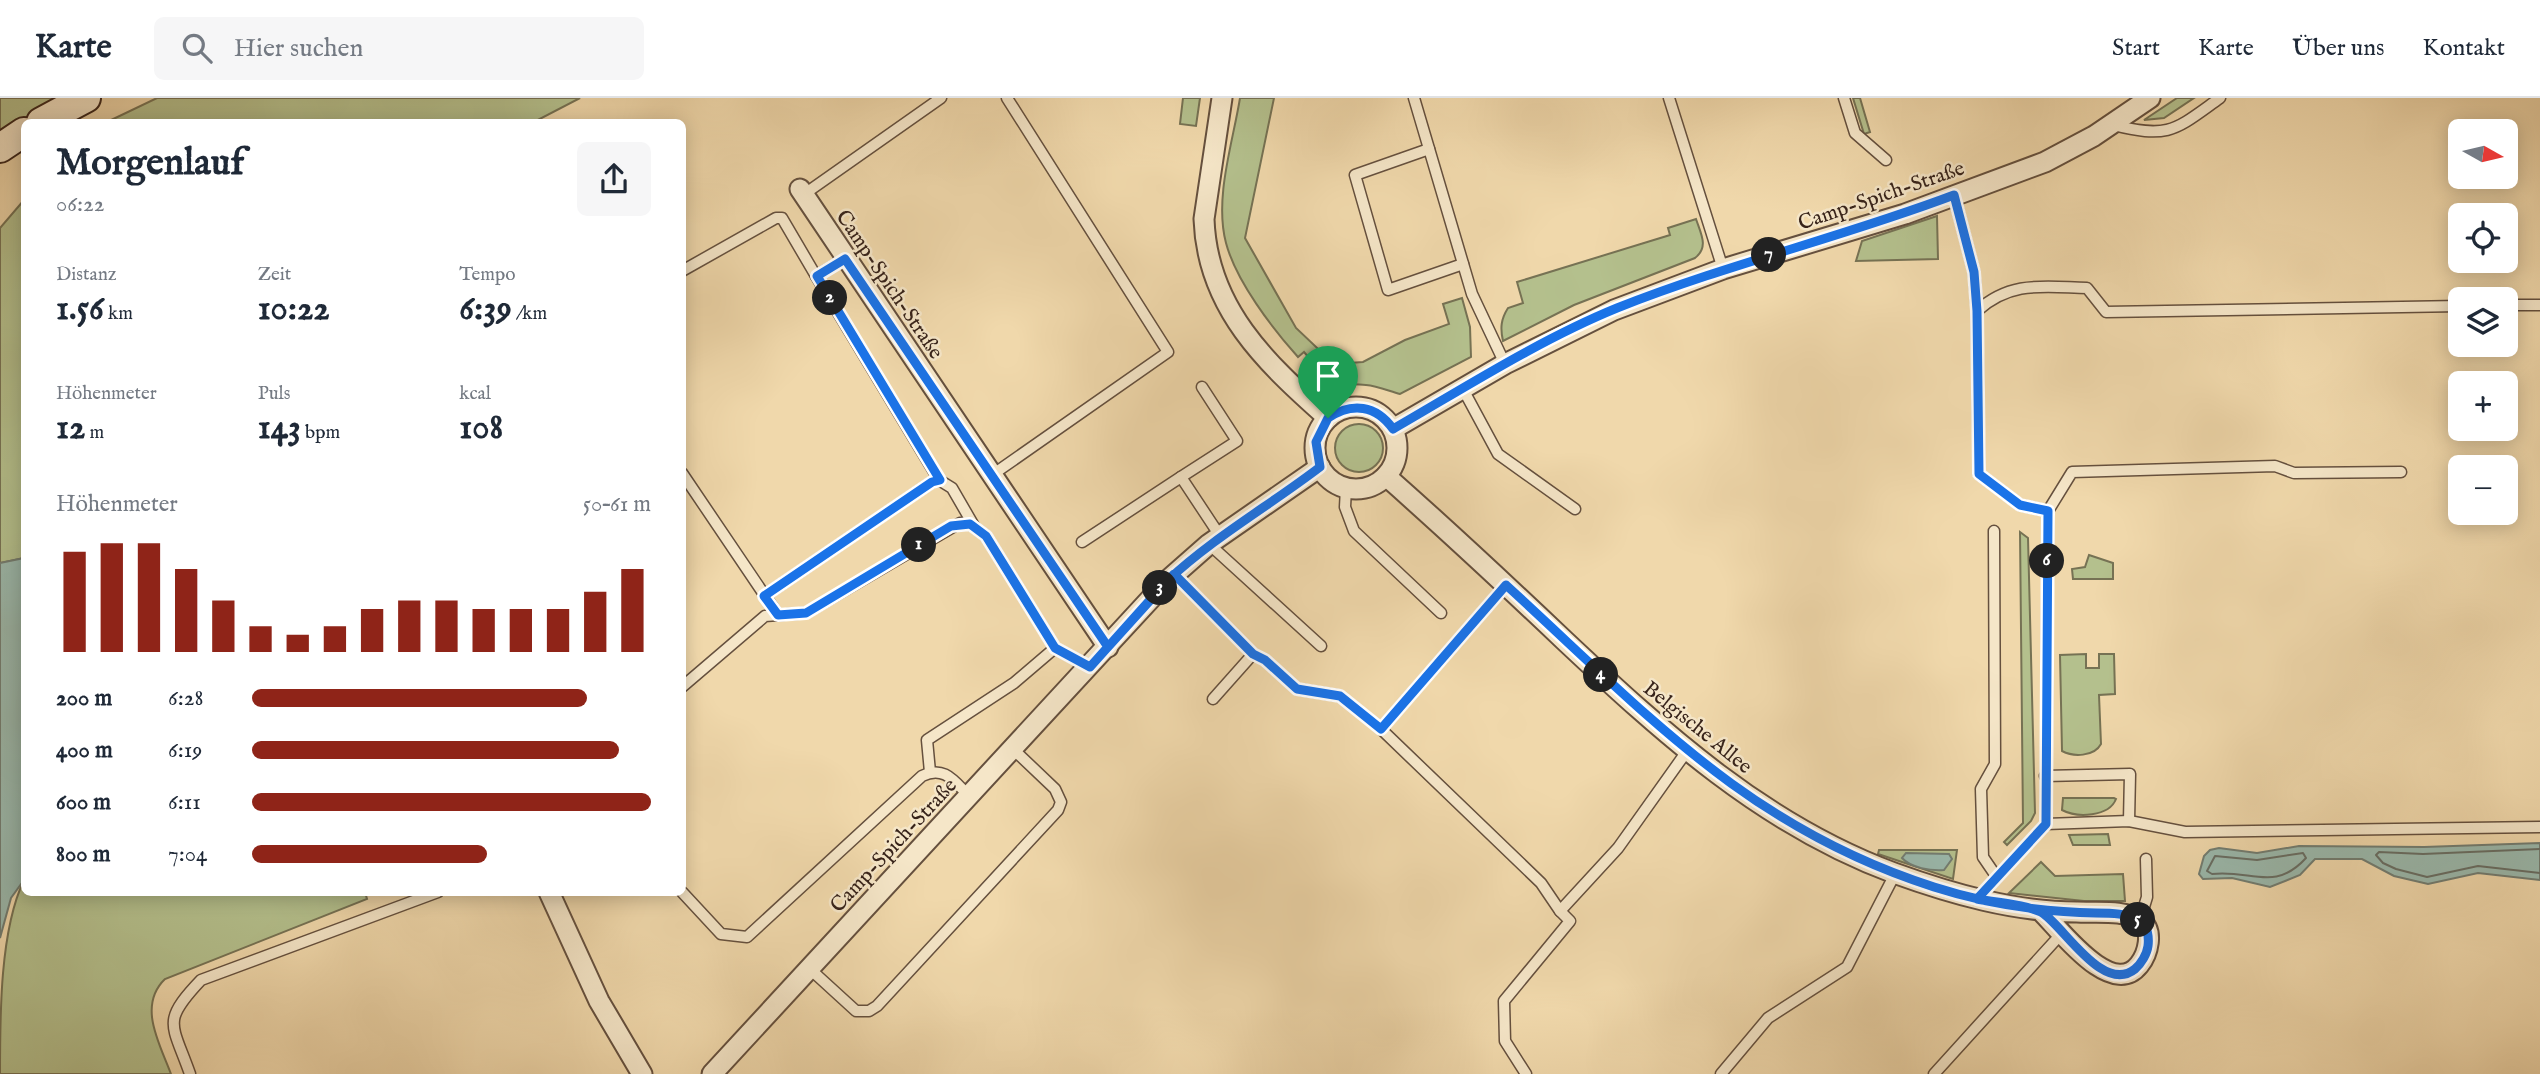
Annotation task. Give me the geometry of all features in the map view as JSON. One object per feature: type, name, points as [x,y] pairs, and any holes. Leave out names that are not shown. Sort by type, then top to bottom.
[{"type":"street","points":[[47,119],[86,98]]},
{"type":"street","points":[[1222,98],[1204,219],[1205,239],[1214,276],[1236,320],[1270,366],[1328,418]]},
{"type":"street","name":"Camp-Spich-Straße","points":[[1393,429],[1464,391],[1505,364],[1614,310],[1723,269],[1905,214],[2045,162],[2111,125],[2150,98]]},
{"type":"street","points":[[0,148],[21,134]]},
{"type":"street","name":"Camp-Spich-Straße","points":[[802,192],[1108,647]]},
{"type":"street","points":[[1350,407],[1363,407],[1385,419],[1393,429],[1397,454],[1386,476],[1367,488],[1346,488],[1326,477],[1320,467],[1316,442],[1328,418],[1350,407]]},
{"type":"street","name":"Camp-Spich-Straße","points":[[712,1074],[1174,574],[1214,540],[1320,467]]},
{"type":"street","name":"Belgische Allee","points":[[1386,476],[1658,727],[1781,819],[1842,852],[1895,874],[1977,899],[2042,912],[2114,913],[2140,920]]},
{"type":"street","points":[[551,896],[599,1001],[642,1074]]},
{"type":"street","points":[[2042,912],[2096,966],[2113,975],[2130,972],[2139,965],[2148,947],[2147,929],[2140,920]]},
{"type":"lane","points":[[802,192],[941,98]]},
{"type":"lane","points":[[992,475],[1168,352],[1007,98]]},
{"type":"lane","points":[[1414,98],[1472,294],[1505,364]]},
{"type":"lane","points":[[1670,98],[1723,269]]},
{"type":"lane","points":[[1844,98],[1855,133],[1886,160]]},
{"type":"lane","points":[[2111,125],[2149,133],[2175,130],[2220,98]]},
{"type":"lane","points":[[1429,149],[1355,175],[1388,290],[1463,264]]},
{"type":"lane","points":[[1954,195],[1974,272],[1979,474],[2020,505],[2048,511]]},
{"type":"lane","points":[[686,269],[776,218],[782,218],[940,480],[952,488],[974,527]]},
{"type":"lane","points":[[817,276],[845,259]]},
{"type":"lane","points":[[1977,311],[1994,295],[2025,287],[2087,288],[2106,312],[2448,306]]},
{"type":"lane","points":[[2518,305],[2540,305]]},
{"type":"lane","points":[[1082,542],[1237,441],[1202,387]]},
{"type":"lane","points":[[1464,391],[1498,454],[1575,509]]},
{"type":"lane","points":[[2046,824],[2048,511],[2072,472],[2275,466],[2294,473],[2401,471]]},
{"type":"lane","points":[[1181,477],[1214,540],[1321,646]]},
{"type":"lane","points":[[686,479],[778,615]]},
{"type":"lane","points":[[764,596],[932,482],[940,480]]},
{"type":"lane","points":[[1346,488],[1345,507],[1354,531],[1441,613]]},
{"type":"lane","points":[[686,684],[765,616],[806,613],[960,523],[974,527],[986,536],[1055,648],[1090,667]]},
{"type":"lane","points":[[1994,531],[1995,764],[1981,789],[1983,857],[1996,876]]},
{"type":"lane","points":[[1174,574],[1253,654],[1265,660],[1297,689],[1340,696],[1381,729],[1541,883],[1570,921],[1504,1001],[1505,1041],[1526,1074]]},
{"type":"lane","points":[[1381,729],[1506,585]]},
{"type":"lane","points":[[930,772],[927,740],[1014,683],[1055,648]]},
{"type":"lane","points":[[1213,699],[1253,654]]},
{"type":"lane","points":[[810,969],[856,1011],[869,1012],[1058,810],[1061,802],[1055,789],[1013,749]]},
{"type":"lane","points":[[1560,911],[1619,848],[1687,751]]},
{"type":"lane","points":[[686,896],[721,934],[747,937],[922,776],[930,772],[949,774],[969,797]]},
{"type":"lane","points":[[2045,776],[2130,775],[2129,821]]},
{"type":"lane","points":[[1977,899],[2046,824],[2129,821],[2185,832],[2540,827]]},
{"type":"lane","points":[[2140,920],[2147,897],[2146,859]]},
{"type":"lane","points":[[1721,1074],[1768,1018],[1847,967],[1895,874]]},
{"type":"lane","points":[[190,1074],[173,1024],[175,1007],[201,980],[427,896]]},
{"type":"lane","points":[[1934,1074],[2063,932]]},
{"type":"green space","points":[[0,98],[62,98],[27,119],[21,119],[21,122],[0,135]]},
{"type":"green space","points":[[157,98],[580,98],[540,119],[113,119]]},
{"type":"green space","points":[[1183,98],[1200,98],[1196,126],[1180,124]]},
{"type":"green space","points":[[1240,98],[1274,98],[1245,238],[1296,328],[1334,364],[1363,362],[1405,340],[1449,324],[1443,304],[1462,298],[1470,327],[1471,357],[1400,394],[1370,386],[1324,380],[1311,371],[1316,366],[1304,352],[1298,357],[1246,288],[1226,243],[1223,189]]},
{"type":"green space","points":[[1853,98],[1860,98],[1870,132],[1864,134]]},
{"type":"green space","points":[[2177,98],[2194,98],[2164,118],[2144,120]]},
{"type":"green space","points":[[21,204],[21,559],[0,563],[0,228]]},
{"type":"green space","points":[[1937,216],[1938,259],[1856,261],[1862,241]]},
{"type":"green space","points":[[1696,219],[1703,245],[1695,258],[1574,305],[1503,341],[1502,324],[1508,308],[1523,303],[1517,282],[1670,235],[1668,228]]},
{"type":"green space","points":[[1359,424],[1376,431],[1383,448],[1376,465],[1359,472],[1342,465],[1335,448],[1342,431]]},
{"type":"green space","points":[[2020,532],[2028,538],[2035,813],[2031,821],[2007,845],[2004,842],[2023,823]]},
{"type":"green space","points":[[2089,555],[2113,563],[2113,579],[2073,579],[2072,569],[2085,567]]},
{"type":"green space","points":[[2086,654],[2086,668],[2099,668],[2099,654],[2114,654],[2115,694],[2099,695],[2101,744],[2094,751],[2083,755],[2062,751],[2060,655]]},
{"type":"green space","points":[[2063,798],[2116,799],[2107,809],[2084,815],[2062,810]]},
{"type":"green space","points":[[2108,834],[2110,845],[2073,845],[2069,835]]},
{"type":"green space","points":[[1879,850],[1957,850],[1953,879],[1878,854]]},
{"type":"green space","points":[[2041,862],[2055,876],[2123,874],[2125,901],[2084,901],[2009,893]]},
{"type":"green space","points":[[21,888],[21,896],[366,896],[367,899],[165,979],[157,990],[152,1013],[157,1038],[171,1074],[0,1074],[3,973],[16,900]]},
{"type":"water","points":[[21,559],[21,884],[11,898],[0,938],[0,563]]},
{"type":"water","points":[[2540,843],[2540,880],[2478,873],[2428,884],[2394,876],[2362,859],[2315,859],[2300,875],[2270,887],[2232,878],[2203,879],[2199,874],[2204,856],[2210,850],[2219,848],[2257,853],[2299,846],[2424,847]]},
{"type":"water","points":[[1906,853],[1949,854],[1952,859],[1944,870],[1927,869],[1902,858]]},
{"type":"route","points":[[1328,418],[1320,429],[1316,442],[1320,467],[1187,562],[1174,574],[1167,581],[1108,647],[1090,667],[1055,648],[986,536],[970,524],[951,526],[806,613],[778,615],[764,596],[932,482],[940,480],[817,276],[845,259],[1108,647],[1174,574],[1253,654],[1265,660],[1297,689],[1340,696],[1381,729],[1506,585],[1658,727],[1719,776],[1781,819],[1871,865],[1936,888],[1977,899],[2042,912],[2114,913],[2140,920],[2147,929],[2148,947],[2139,965],[2130,972],[2113,975],[2096,966],[2042,912],[2011,905],[1977,899],[2006,864],[2046,824],[2048,511],[2020,505],[1979,474],[1974,272],[1954,195],[1905,214],[1723,269],[1614,310],[1505,364],[1464,391],[1393,429],[1375,411],[1363,407],[1350,407],[1328,418]]}]
